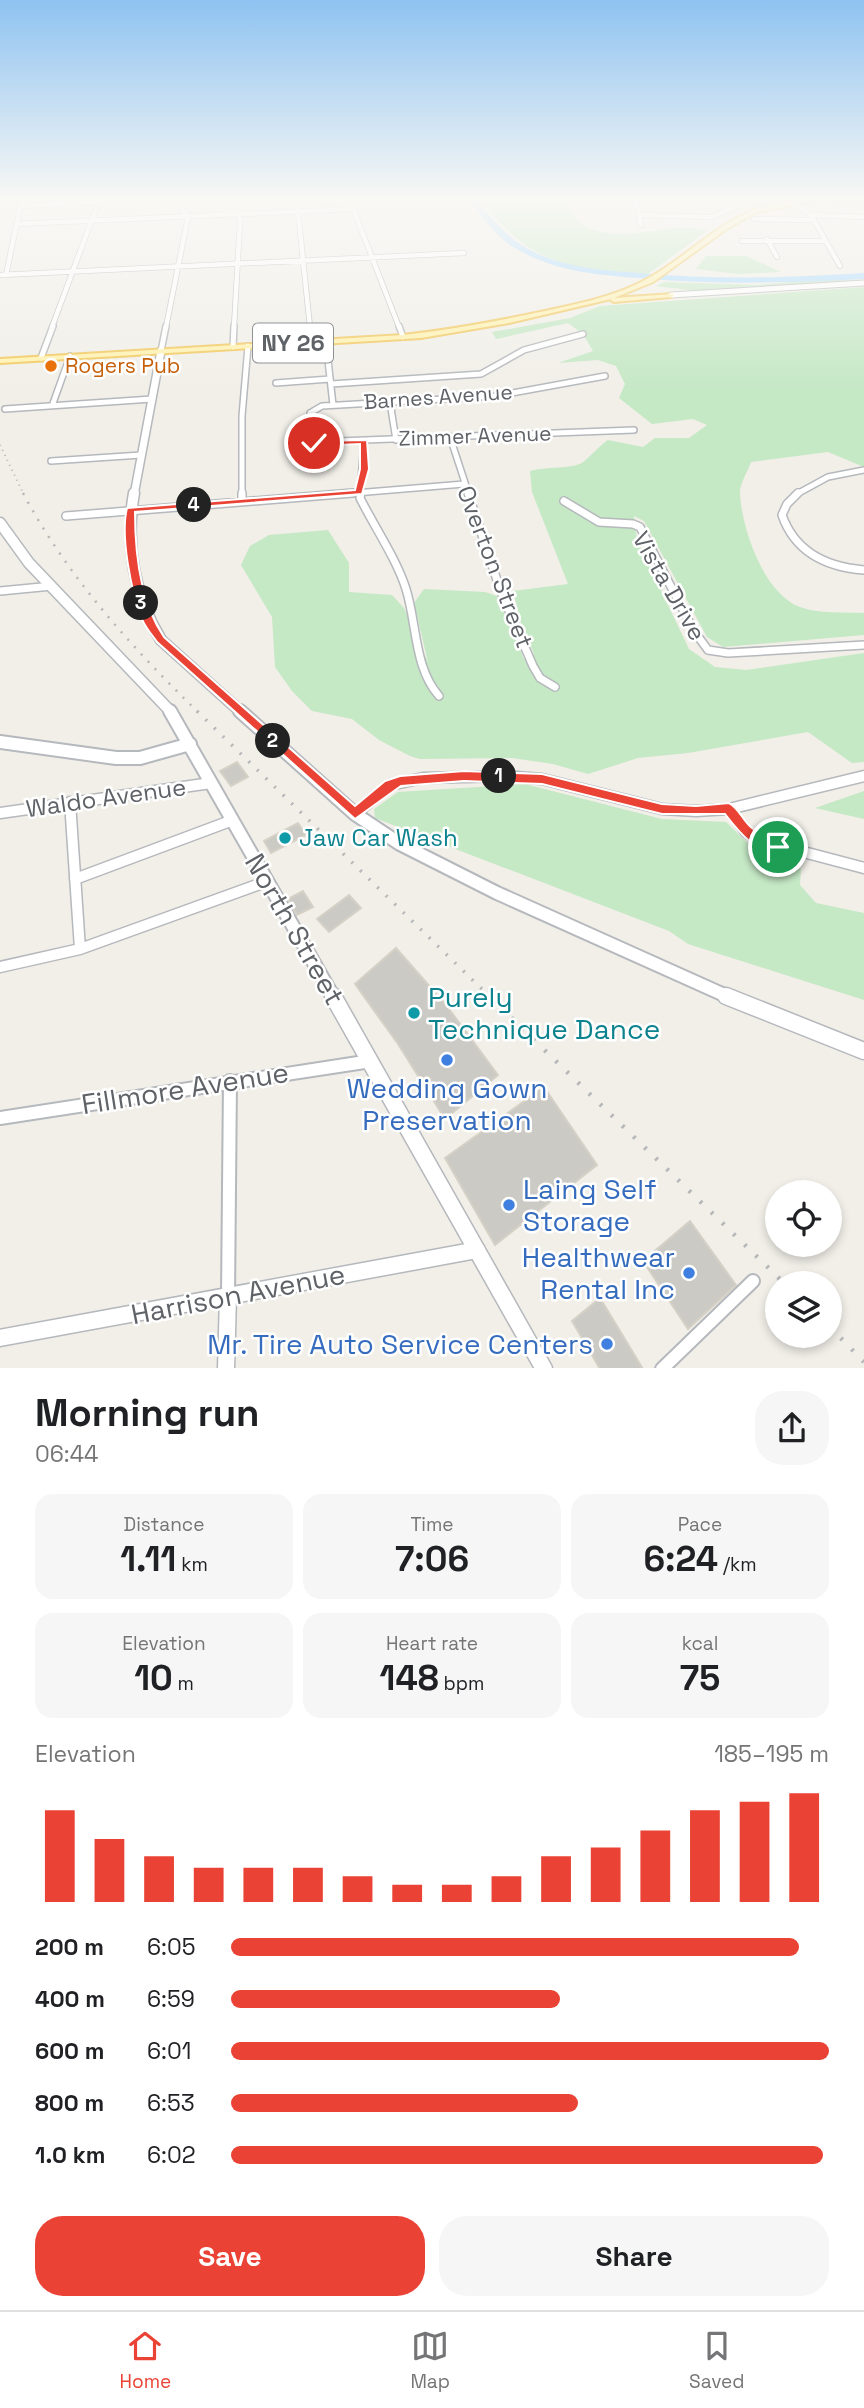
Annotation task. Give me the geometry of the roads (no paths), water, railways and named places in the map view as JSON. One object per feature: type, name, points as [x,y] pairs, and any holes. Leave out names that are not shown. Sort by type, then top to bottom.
[{"type":"main road","name":"NY 26","points":[[0,360],[326,342],[466,330],[583,305],[638,287],[678,262]]},
{"type":"main road","points":[[638,287],[654,294],[671,295]]},
{"type":"main road","points":[[638,287],[661,297]]},
{"type":"main road","points":[[583,305],[671,295]]},
{"type":"street","points":[[41,358],[77,262]]},
{"type":"street","points":[[178,262],[131,510],[131,542],[142,604],[148,622],[161,640],[355,814],[389,839],[441,867],[654,967],[864,1051]]},
{"type":"street","points":[[3,275],[284,262]]},
{"type":"street","points":[[302,262],[311,342]]},
{"type":"street","points":[[375,262],[403,337]]},
{"type":"street","points":[[838,262],[840,266]]},
{"type":"street","points":[[233,347],[238,264]]},
{"type":"street","points":[[671,295],[864,283]]},
{"type":"street","points":[[276,383],[481,374],[524,350],[583,334]]},
{"type":"street","points":[[326,342],[332,405]]},
{"type":"street","points":[[242,501],[242,416],[248,346]]},
{"type":"street","points":[[52,406],[70,356]]},
{"type":"street","name":"Barnes Avenue","points":[[316,444],[312,442],[310,413],[312,410],[332,405],[496,396],[605,376]]},
{"type":"street","points":[[5,409],[152,399]]},
{"type":"street","points":[[390,402],[396,440]]},
{"type":"street","name":"Zimmer Avenue","points":[[316,444],[634,430]]},
{"type":"street","name":"Overton Street","points":[[450,437],[501,592],[533,666],[540,678],[555,687]]},
{"type":"street","points":[[364,441],[364,469],[359,492],[406,588],[423,667],[429,685],[439,696]]},
{"type":"street","points":[[51,461],[141,455]]},
{"type":"street","points":[[864,470],[838,474],[805,489],[792,499],[782,515],[800,545],[813,557],[844,568],[864,570]]},
{"type":"street","points":[[66,516],[464,484]]},
{"type":"street","name":"Vista Drive","points":[[564,501],[599,522],[633,524],[640,527],[666,572],[697,639],[708,650],[728,653],[864,645]]},
{"type":"street","name":"North Street","points":[[0,523],[29,563],[167,707],[544,1368]]},
{"type":"street","points":[[0,591],[52,586]]},
{"type":"street","points":[[0,743],[116,758],[140,758],[190,744]]},
{"type":"street","points":[[355,814],[390,785],[400,781],[464,776],[542,779],[662,809],[696,811],[781,798],[864,775]]},
{"type":"street","name":"Waldo Avenue","points":[[0,813],[211,782]]},
{"type":"street","points":[[70,803],[80,949]]},
{"type":"street","points":[[729,808],[746,832],[758,840],[864,868]]},
{"type":"street","points":[[75,879],[233,820]]},
{"type":"street","points":[[0,967],[80,949],[268,881]]},
{"type":"street","name":"Fillmore Avenue","points":[[0,1118],[371,1061]]},
{"type":"street","points":[[226,1368],[230,1082]]},
{"type":"street","name":"Harrison Avenue","points":[[0,1338],[477,1250]]},
{"type":"street","points":[[662,1368],[753,1281]]},
{"type":"waterway","points":[[548,262],[596,272],[684,280],[762,282],[864,276]]},
{"type":"railway","points":[[0,445],[23,494]]},
{"type":"railway","points":[[23,494],[40,524],[102,610],[197,711]]},
{"type":"railway","points":[[197,711],[491,998]]},
{"type":"railway","points":[[489,996],[772,1271]]},
{"type":"railway","points":[[842,1339],[864,1362]]},
{"type":"place","name":"Rogers Pub","points":[[51,366]]},
{"type":"place","name":"Jaw Car Wash","points":[[285,838]]},
{"type":"place","name":"Purely Technique Dance","points":[[414,1013]]},
{"type":"place","name":"Wedding Gown Preservation","points":[[447,1060]]},
{"type":"place","name":"Laing Self Storage","points":[[509,1205]]},
{"type":"place","name":"Healthwear Rental Inc","points":[[689,1273]]},
{"type":"place","name":"Mr. Tire Auto Service Centers","points":[[607,1344]]}]
